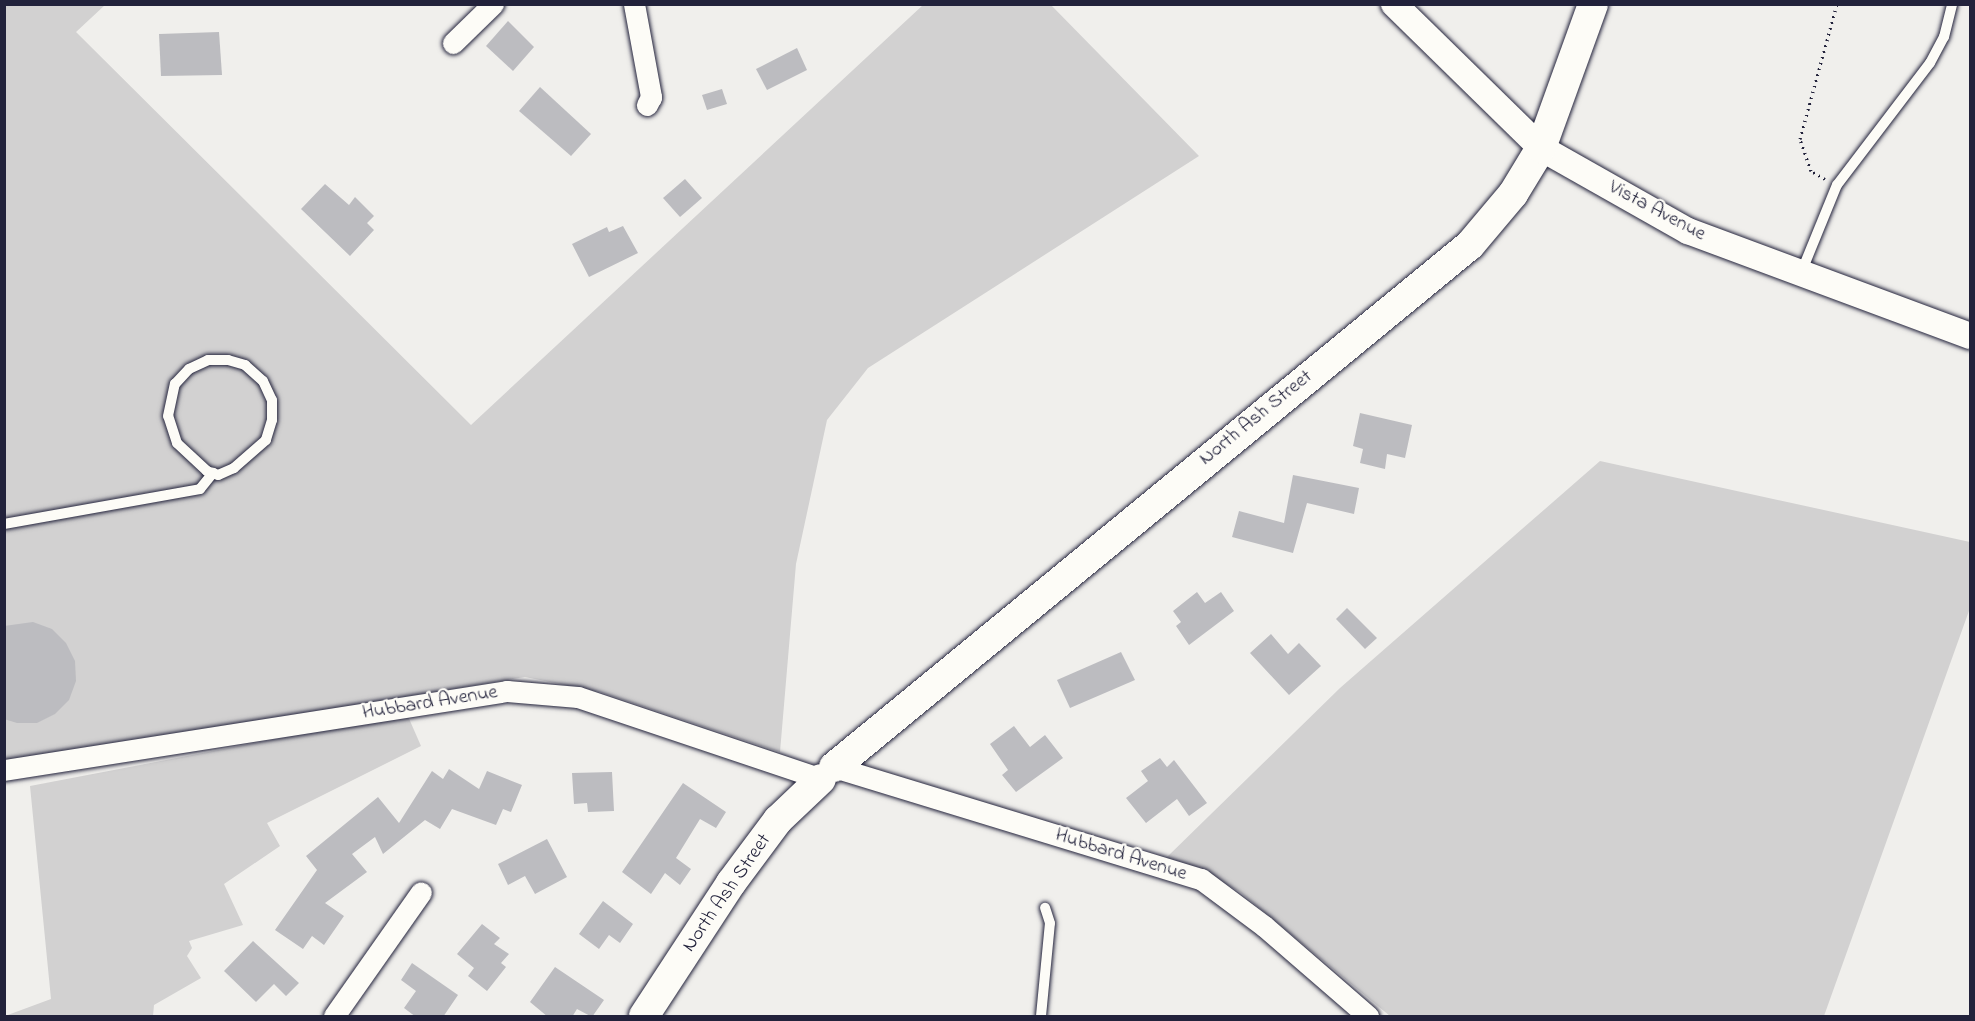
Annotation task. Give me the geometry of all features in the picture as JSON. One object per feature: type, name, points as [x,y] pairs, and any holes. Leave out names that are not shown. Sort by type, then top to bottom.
[{"type":"main road","name":"North Ash Street","points":[[644,1017],[771,829],[827,773],[1470,245],[1513,194],[1541,148],[1593,4]]},
{"type":"street","points":[[453,43],[493,4]]},
{"type":"street","points":[[634,4],[651,97],[646,105]]},
{"type":"street","name":"Vista Avenue","points":[[1394,4],[1541,148],[1688,231],[1970,333]]},
{"type":"street","name":"Hubbard Avenue","points":[[12,768],[507,691],[578,698],[827,773],[1201,879],[1264,926],[1368,1017]]},
{"type":"street","points":[[334,1017],[421,892]]},
{"type":"lane","points":[[1801,273],[1837,185],[1930,63],[1944,36],[1952,4]]},
{"type":"lane","points":[[208,360],[228,360],[245,365],[263,381],[272,400],[272,420],[260,448],[234,468],[218,475],[213,473],[177,443],[169,424],[168,403],[175,384],[189,369],[208,360]]},
{"type":"lane","points":[[4,524],[200,489],[213,473]]},
{"type":"lane","points":[[1041,1017],[1050,924],[1045,908]]},
{"type":"path","points":[[1837,4],[1800,139],[1811,171],[1837,185]]},
{"type":"shaded area","points":[[5,5],[105,5],[76,32],[471,425],[923,5],[1051,5],[1199,156],[868,368],[827,420],[796,564],[780,752],[600,692],[525,677],[5,763]]},
{"type":"shaded area","points":[[1600,461],[1970,542],[1970,608],[1824,1016],[1390,1016],[1240,892],[1208,874],[1166,858],[1340,688]]},
{"type":"shaded area","points":[[407,714],[421,746],[267,823],[280,846],[224,884],[243,925],[189,941],[192,948],[187,956],[201,978],[154,1005],[153,1016],[5,1016],[51,999],[30,786]]},
{"type":"building","points":[[508,21],[534,47],[513,71],[486,46]]},
{"type":"building","points":[[219,32],[222,75],[161,76],[159,34]]},
{"type":"building","points":[[797,48],[807,70],[767,90],[756,69]]},
{"type":"building","points":[[540,87],[591,134],[571,156],[519,111]]},
{"type":"building","points":[[722,89],[727,104],[707,110],[702,95]]},
{"type":"building","points":[[685,179],[702,198],[680,217],[663,198]]},
{"type":"building","points":[[325,184],[349,205],[355,197],[374,216],[367,223],[374,230],[350,256],[301,209]]},
{"type":"building","points":[[623,226],[638,253],[589,277],[572,244],[607,227],[609,232]]},
{"type":"building","points":[[1360,413],[1412,425],[1405,458],[1387,454],[1385,469],[1360,463],[1363,449],[1353,446]]},
{"type":"building","points":[[1293,475],[1359,488],[1354,514],[1307,503],[1293,553],[1232,537],[1239,511],[1284,523]]},
{"type":"building","points":[[1197,592],[1205,603],[1221,592],[1234,611],[1189,645],[1176,626],[1181,622],[1173,611]]},
{"type":"building","points":[[1347,608],[1377,638],[1365,649],[1336,619]]},
{"type":"building","points":[[33,622],[52,629],[66,643],[75,661],[76,681],[69,700],[55,714],[37,723],[17,723],[4,719],[4,626]]},
{"type":"building","points":[[1271,634],[1288,654],[1299,643],[1321,666],[1289,695],[1250,653]]},
{"type":"building","points":[[1121,652],[1135,680],[1070,708],[1057,680]]},
{"type":"building","points":[[1014,726],[1030,747],[1045,735],[1063,758],[1016,792],[1002,775],[1008,770],[990,744]]},
{"type":"building","points":[[1160,758],[1167,767],[1174,760],[1207,803],[1189,816],[1177,799],[1146,823],[1126,798],[1148,781],[1141,771]]},
{"type":"building","points":[[449,769],[479,789],[487,771],[522,785],[511,812],[503,809],[496,825],[452,809],[440,829],[425,820],[383,854],[375,837],[352,854],[367,872],[325,903],[344,916],[324,945],[312,936],[303,949],[275,930],[317,870],[306,856],[378,797],[399,823],[432,771],[443,779]]},
{"type":"building","points":[[612,772],[614,811],[588,812],[587,803],[574,804],[572,773]]},
{"type":"building","points":[[683,783],[726,812],[716,828],[700,819],[676,858],[691,869],[680,885],[665,873],[651,894],[622,872]]},
{"type":"building","points":[[547,839],[567,877],[535,894],[525,876],[508,885],[498,864]]},
{"type":"building","points":[[603,901],[633,924],[620,943],[609,935],[599,949],[579,934]]},
{"type":"building","points":[[482,924],[500,938],[494,944],[509,954],[501,963],[506,967],[487,991],[468,976],[474,968],[457,954]]},
{"type":"building","points":[[253,941],[299,983],[286,996],[274,984],[256,1002],[224,971]]},
{"type":"building","points":[[412,963],[458,995],[443,1017],[416,1017],[404,1008],[416,991],[401,980]]},
{"type":"building","points":[[555,967],[604,1000],[592,1017],[577,1009],[572,1017],[548,1017],[530,1002]]}]
